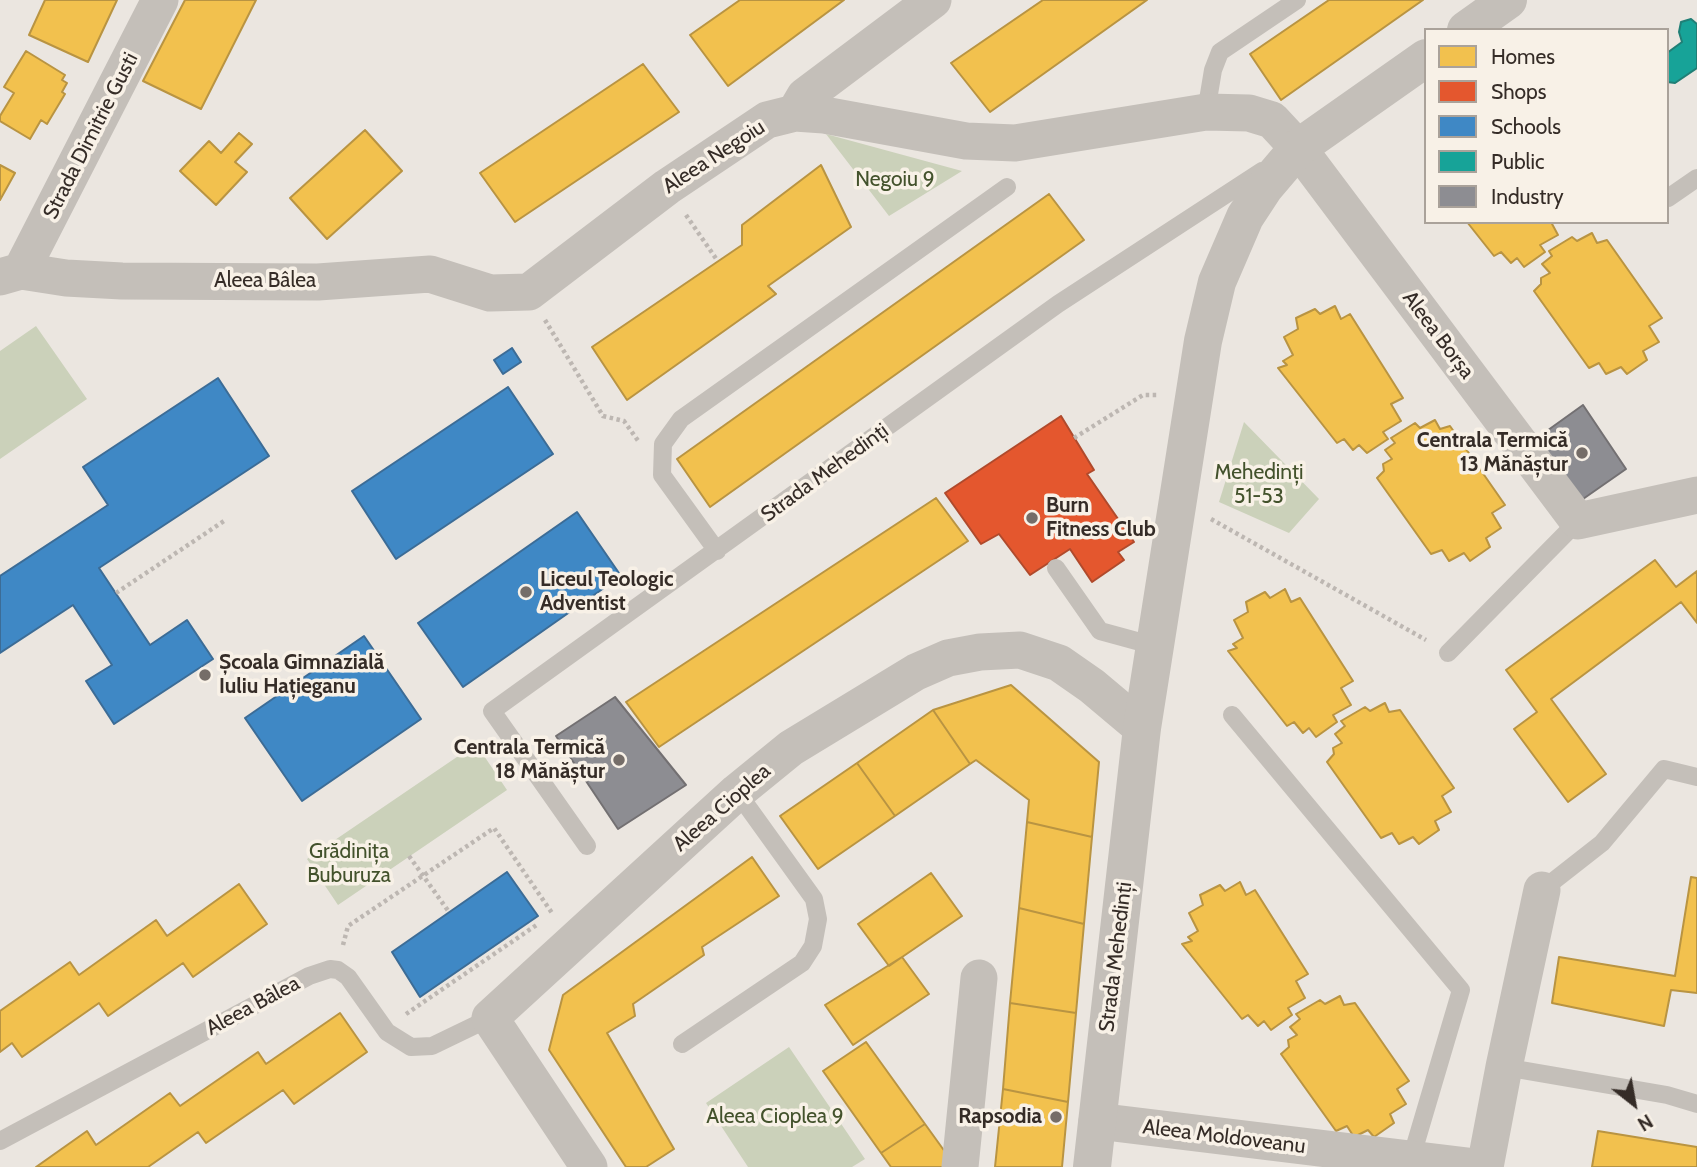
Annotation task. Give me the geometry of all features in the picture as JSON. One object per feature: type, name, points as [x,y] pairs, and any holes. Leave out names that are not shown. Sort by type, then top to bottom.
[{"type":"street","name":"Strada Dimitrie Gusti","points":[[10,274],[160,0]]},
{"type":"street","points":[[933,0],[805,96],[795,113],[824,115],[966,141],[1015,143],[1206,113],[1249,113],[1272,120],[1298,148]]},
{"type":"street","points":[[1469,28],[1508,0]]},
{"type":"street","name":"Strada Mehedinți","points":[[1092,1167],[1142,728],[1203,341],[1217,282],[1245,217],[1264,188],[1298,148],[1424,59]]},
{"type":"street","name":"Aleea Negoiu","points":[[529,292],[667,187],[767,120],[795,113]]},
{"type":"street","name":"Aleea Borșa","points":[[1298,148],[1578,522]]},
{"type":"street","name":"Aleea Bâlea","points":[[10,274],[122,281],[318,282],[430,274],[490,293],[529,292]]},
{"type":"street","points":[[1578,522],[1697,495]]},
{"type":"street","name":"Aleea Cioplea","points":[[490,1018],[737,792],[791,748],[905,679],[948,659],[979,652],[1020,650],[1059,663],[1093,686],[1142,728]]},
{"type":"street","points":[[1485,1167],[1542,890]]},
{"type":"street","points":[[960,1167],[979,978]]},
{"type":"street","points":[[490,1018],[589,1167]]},
{"type":"street","name":"Aleea Moldoveanu","points":[[1097,1122],[1476,1167]]},
{"type":"lane","points":[[1206,113],[1213,69],[1220,52],[1297,0]]},
{"type":"lane","name":"Strada Mehedinți","points":[[587,846],[492,711],[1058,304],[1298,148]]},
{"type":"lane","points":[[1669,197],[1697,178]]},
{"type":"lane","points":[[716,551],[662,475],[663,444],[681,419],[1007,187]]},
{"type":"lane","points":[[1448,653],[1578,522]]},
{"type":"lane","points":[[1056,568],[1100,631],[1155,646]]},
{"type":"lane","points":[[1232,715],[1461,990],[1411,1159]]},
{"type":"lane","points":[[1542,890],[1602,843],[1664,769],[1697,777]]},
{"type":"lane","points":[[682,1044],[802,963],[813,946],[818,919],[814,899],[737,792]]},
{"type":"lane","name":"Aleea Bâlea","points":[[0,1141],[309,976],[330,969],[338,970]]},
{"type":"lane","points":[[338,970],[348,977],[385,1028],[411,1047],[432,1046],[490,1018]]},
{"type":"lane","points":[[1504,1067],[1667,1095],[1697,1104]]},
{"type":"path","points":[[667,187],[717,260]]},
{"type":"path","points":[[529,292],[603,416],[624,421]]},
{"type":"path","points":[[1074,438],[1143,395]]},
{"type":"path","points":[[1178,500],[1448,653]]},
{"type":"path","points":[[116,593],[224,521]]},
{"type":"path","points":[[338,970],[348,926],[494,828],[553,914],[385,1028]]},
{"type":"path","points":[[409,856],[449,912]]},
{"type":"green space","name":"Negoiu 9","points":[[826,134],[962,171],[889,216]]},
{"type":"green space","points":[[36,326],[87,399],[0,459],[0,351]]},
{"type":"green space","name":"Mehedinți 51-53","points":[[1244,422],[1319,499],[1289,533],[1219,502]]},
{"type":"green space","name":"Grădinița Buburuza","points":[[476,744],[507,790],[338,905],[307,859]]},
{"type":"green space","name":"Aleea Cioplea 9","points":[[789,1047],[865,1159],[852,1167],[748,1167],[706,1103]]},
{"type":"building: Homes","points":[[45,0],[117,0],[88,62],[29,35]]},
{"type":"building: Homes","points":[[185,0],[256,0],[201,109],[143,81]]},
{"type":"building: Homes","points":[[740,0],[844,0],[728,86],[690,35]]},
{"type":"building: Homes","points":[[1043,0],[1147,0],[990,112],[951,63]]},
{"type":"building: Homes","points":[[1329,0],[1423,0],[1281,100],[1250,54]]},
{"type":"building: Homes","points":[[26,51],[65,75],[62,80],[67,83],[62,92],[65,94],[47,124],[41,120],[30,139],[0,121],[0,116],[14,93],[4,87]]},
{"type":"building: Homes","points":[[643,64],[679,112],[515,222],[480,173]]},
{"type":"building: Homes","points":[[365,130],[402,171],[327,239],[290,198]]},
{"type":"building: Homes","points":[[239,133],[252,144],[235,162],[247,172],[216,205],[180,171],[209,141],[221,153]]},
{"type":"building: Homes","points":[[0,165],[15,173],[0,200]]},
{"type":"building: Homes","points":[[821,165],[851,227],[768,286],[776,294],[627,400],[592,347],[742,245],[742,225]]},
{"type":"building: Homes","points":[[1049,194],[1084,240],[710,507],[677,459]]},
{"type":"building: Homes","points":[[1469,224],[1552,224],[1558,235],[1540,245],[1545,252],[1524,267],[1517,258],[1511,263],[1501,252],[1494,256]]},
{"type":"building: Homes","points":[[1592,233],[1597,243],[1607,240],[1662,318],[1649,326],[1659,342],[1643,351],[1647,360],[1627,374],[1621,367],[1606,374],[1599,363],[1589,368],[1534,291],[1541,284],[1541,278],[1550,273],[1542,264],[1552,256],[1549,251],[1572,237],[1577,241]]},
{"type":"building: Homes","points":[[1335,306],[1341,319],[1350,314],[1403,398],[1391,404],[1401,421],[1383,432],[1388,439],[1367,453],[1359,445],[1353,450],[1344,439],[1337,443],[1278,368],[1287,365],[1283,361],[1293,355],[1284,337],[1298,329],[1296,318],[1315,309],[1320,314]]},
{"type":"building: Homes","points":[[1435,420],[1440,429],[1450,426],[1505,505],[1492,513],[1501,528],[1486,538],[1490,547],[1470,561],[1464,553],[1449,561],[1442,550],[1431,554],[1377,478],[1384,471],[1383,464],[1392,459],[1385,450],[1395,443],[1391,438],[1415,423],[1420,428]]},
{"type":"building: Homes","points":[[936,498],[968,541],[659,747],[626,702]]},
{"type":"building: Homes","points":[[1655,560],[1676,587],[1697,571],[1697,623],[1681,602],[1551,699],[1606,774],[1568,802],[1514,729],[1537,712],[1506,670]]},
{"type":"building: Homes","points":[[1285,589],[1291,602],[1300,598],[1353,681],[1341,688],[1351,705],[1333,715],[1337,722],[1316,737],[1309,728],[1303,733],[1294,722],[1287,726],[1228,651],[1237,648],[1233,644],[1243,638],[1234,620],[1248,612],[1246,602],[1265,592],[1270,598]]},
{"type":"building: Homes","points":[[1011,685],[1099,762],[1092,837],[1027,822],[1029,800],[976,760],[970,764],[933,710]]},
{"type":"building: Homes","points":[[1385,703],[1389,712],[1400,710],[1454,788],[1442,796],[1451,812],[1435,821],[1439,830],[1419,844],[1413,837],[1399,844],[1392,833],[1381,838],[1327,762],[1334,754],[1333,748],[1342,743],[1335,734],[1345,726],[1341,721],[1365,707],[1370,711]]},
{"type":"building: Homes","points":[[933,710],[970,764],[895,816],[857,763]]},
{"type":"building: Homes","points":[[857,763],[895,816],[818,869],[780,816]]},
{"type":"building: Homes","points":[[1027,822],[1092,837],[1084,924],[1019,908]]},
{"type":"building: Homes","points":[[752,857],[779,896],[702,947],[704,955],[633,1004],[635,1016],[607,1033],[674,1149],[646,1167],[626,1167],[549,1050],[563,995]]},
{"type":"building: Homes","points":[[931,873],[962,916],[889,966],[858,924]]},
{"type":"building: Homes","points":[[1691,877],[1697,878],[1697,993],[1671,990],[1664,1026],[1552,1003],[1559,957],[1675,976]]},
{"type":"building: Homes","points":[[1240,882],[1246,895],[1255,890],[1308,974],[1296,981],[1305,998],[1288,1008],[1292,1015],[1271,1030],[1264,1021],[1258,1026],[1248,1015],[1242,1019],[1182,944],[1192,941],[1188,937],[1198,931],[1189,913],[1203,905],[1200,895],[1220,885],[1225,891]]},
{"type":"building: Homes","points":[[239,884],[267,924],[193,977],[183,963],[108,1016],[99,1003],[22,1057],[12,1043],[0,1052],[0,1011],[70,962],[79,975],[156,920],[167,936]]},
{"type":"building: Homes","points":[[1019,908],[1084,924],[1076,1013],[1010,1003]]},
{"type":"building: Homes","points":[[902,957],[929,994],[853,1045],[825,1005]]},
{"type":"building: Homes","points":[[1340,996],[1344,1005],[1355,1003],[1409,1081],[1397,1089],[1406,1104],[1390,1114],[1394,1123],[1374,1137],[1368,1130],[1354,1137],[1347,1126],[1336,1131],[1281,1054],[1289,1047],[1288,1040],[1297,1035],[1290,1027],[1300,1019],[1296,1014],[1320,1000],[1325,1004]]},
{"type":"building: Homes","points":[[1010,1003],[1076,1013],[1068,1102],[1003,1089]]},
{"type":"building: Homes","points":[[340,1013],[367,1052],[294,1104],[283,1090],[206,1143],[198,1132],[148,1167],[36,1167],[87,1131],[96,1145],[170,1093],[180,1106],[258,1052],[266,1064]]},
{"type":"building: Homes","points":[[866,1042],[925,1124],[881,1153],[823,1071]]},
{"type":"building: Homes","points":[[1003,1089],[1068,1102],[1062,1167],[995,1167]]},
{"type":"building: Homes","points":[[925,1124],[948,1156],[946,1167],[891,1167],[881,1153]]},
{"type":"building: Homes","points":[[1598,1131],[1697,1147],[1697,1167],[1592,1167]]},
{"type":"building: Shops","points":[[1061,416],[1094,470],[1087,474],[1134,542],[1118,552],[1124,560],[1092,582],[1070,549],[1030,575],[999,534],[981,544],[945,493]]},
{"type":"building: Schools","points":[[512,348],[521,362],[503,374],[494,360]]},
{"type":"building: Schools","points":[[218,378],[269,456],[99,568],[150,645],[187,620],[213,659],[114,724],[86,681],[112,665],[73,605],[0,653],[0,576],[108,505],[83,467]]},
{"type":"building: Schools","points":[[508,387],[553,454],[396,559],[352,491]]},
{"type":"building: Schools","points":[[577,512],[621,576],[463,687],[418,623]]},
{"type":"building: Schools","points":[[364,636],[421,719],[302,801],[245,718]]},
{"type":"building: Schools","points":[[507,872],[538,916],[420,997],[392,952]]},
{"type":"building: Public","points":[[1691,19],[1697,24],[1697,68],[1675,83],[1669,82],[1669,52],[1682,42],[1679,32],[1681,22]]},
{"type":"building: Industry","name":"Centrala Termică 13 Mănăștur","points":[[1583,405],[1626,469],[1583,499],[1537,438]]},
{"type":"building: Industry","name":"Centrala Termică 18 Mănăștur","points":[[615,697],[686,785],[618,829],[556,736]]},
{"type":"place","name":"Centrala Termică 13 Mănăștur","points":[[1582,453]]},
{"type":"place","name":"Burn Fitness Club","points":[[1032,518]]},
{"type":"place","name":"Liceul Teologic Adventist","points":[[526,592]]},
{"type":"place","name":"Școala Gimnazială Iuliu Hațieganu","points":[[205,675]]},
{"type":"place","name":"Centrala Termică 18 Mănăștur","points":[[619,760]]},
{"type":"place","name":"Rapsodia","points":[[1056,1117]]}]
